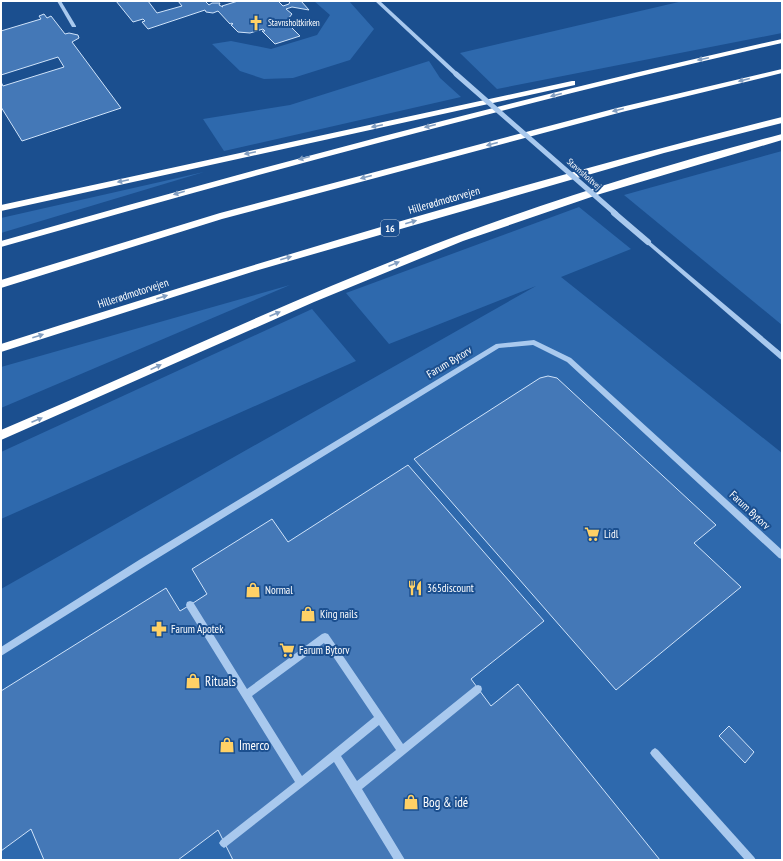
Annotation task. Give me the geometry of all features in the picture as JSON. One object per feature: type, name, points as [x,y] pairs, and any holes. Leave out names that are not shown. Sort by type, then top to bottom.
[{"type":"highway","points":[[1,244],[339,148],[648,70],[782,41]]},
{"type":"highway","points":[[1,208],[557,86],[648,70]]},
{"type":"highway","points":[[1,284],[220,216],[620,110],[782,71]]},
{"type":"highway","name":"Hillerødmotorvejen","points":[[1,348],[252,268],[661,151],[782,120]]},
{"type":"highway","points":[[1,435],[258,321],[416,255],[560,203],[782,137]]},
{"type":"street","points":[[59,1],[74,26]]},
{"type":"street","name":"Stavnsholtvej","points":[[377,1],[456,74],[782,357]]},
{"type":"street","name":"Farum Bytorv","points":[[1,652],[142,563],[498,346],[534,342],[569,360],[782,555]]},
{"type":"street","points":[[190,605],[301,783]]},
{"type":"street","points":[[246,695],[325,636],[402,750]]},
{"type":"street","points":[[356,788],[478,689]]},
{"type":"street","points":[[224,843],[301,783],[380,718]]},
{"type":"street","points":[[655,753],[751,860]]},
{"type":"street","points":[[335,755],[400,860]]},
{"type":"shaded area","points":[[314,1],[349,1],[374,29],[350,60],[293,78],[264,79],[240,71],[212,44],[231,41],[271,49],[317,35],[330,15]]},
{"type":"shaded area","points":[[683,1],[782,1],[782,33],[497,89],[460,53]]},
{"type":"shaded area","points":[[429,61],[440,78],[461,97],[224,151],[203,119],[290,105]]},
{"type":"shaded area","points":[[782,151],[782,325],[624,195]]},
{"type":"shaded area","points":[[204,172],[1,233],[1,218]]},
{"type":"shaded area","points":[[579,207],[631,249],[561,277],[782,453],[782,860],[1,860],[1,589],[536,286],[389,344],[346,293]]},
{"type":"shaded area","points":[[290,285],[1,408],[1,367]]},
{"type":"shaded area","points":[[312,309],[356,361],[1,519],[1,452]]},
{"type":"building","name":"Stavnsholtkirken","points":[[116,1],[148,1],[157,13],[182,6],[178,1],[205,1],[209,5],[212,3],[220,3],[219,5],[223,7],[222,6],[238,1],[278,1],[283,6],[289,4],[290,1],[301,1],[309,10],[292,7],[286,9],[292,14],[288,19],[289,20],[283,22],[287,23],[300,36],[275,44],[262,31],[265,31],[263,29],[250,33],[238,32],[231,25],[233,24],[230,24],[218,11],[213,13],[206,12],[205,10],[148,29],[142,22],[145,21],[143,19],[133,22]]},
{"type":"building","points":[[44,14],[47,18],[51,16],[65,34],[69,33],[78,35],[79,38],[72,42],[121,108],[22,141],[1,107],[1,82],[3,86],[64,67],[58,57],[1,75],[1,31],[41,19],[39,16]]},
{"type":"building","name":"Lidl","points":[[548,376],[557,378],[716,525],[694,543],[741,587],[616,690],[414,459],[540,378]]},
{"type":"building","name":"Farum Bytorv","points":[[408,465],[544,621],[471,679],[491,706],[518,684],[660,860],[233,860],[218,830],[178,860],[44,860],[31,829],[1,851],[1,691],[166,588],[180,611],[190,605],[207,594],[192,569],[272,519],[288,542]]},
{"type":"building","points":[[729,726],[754,752],[745,763],[719,736]]},
{"type":"place","name":"Stavnsholtkirken","points":[[256,23]]},
{"type":"place","name":"Lidl","points":[[592,534]]},
{"type":"place","name":"365discount","points":[[415,588]]},
{"type":"place","name":"Normal","points":[[253,590]]},
{"type":"place","name":"King nails","points":[[308,614]]},
{"type":"place","name":"Farum Apotek","points":[[159,629]]},
{"type":"place","name":"Farum Bytorv","points":[[287,650]]},
{"type":"place","name":"Rituals","points":[[193,681]]},
{"type":"place","name":"Imerco","points":[[227,745]]},
{"type":"place","name":"Bog & idé","points":[[411,802]]}]
